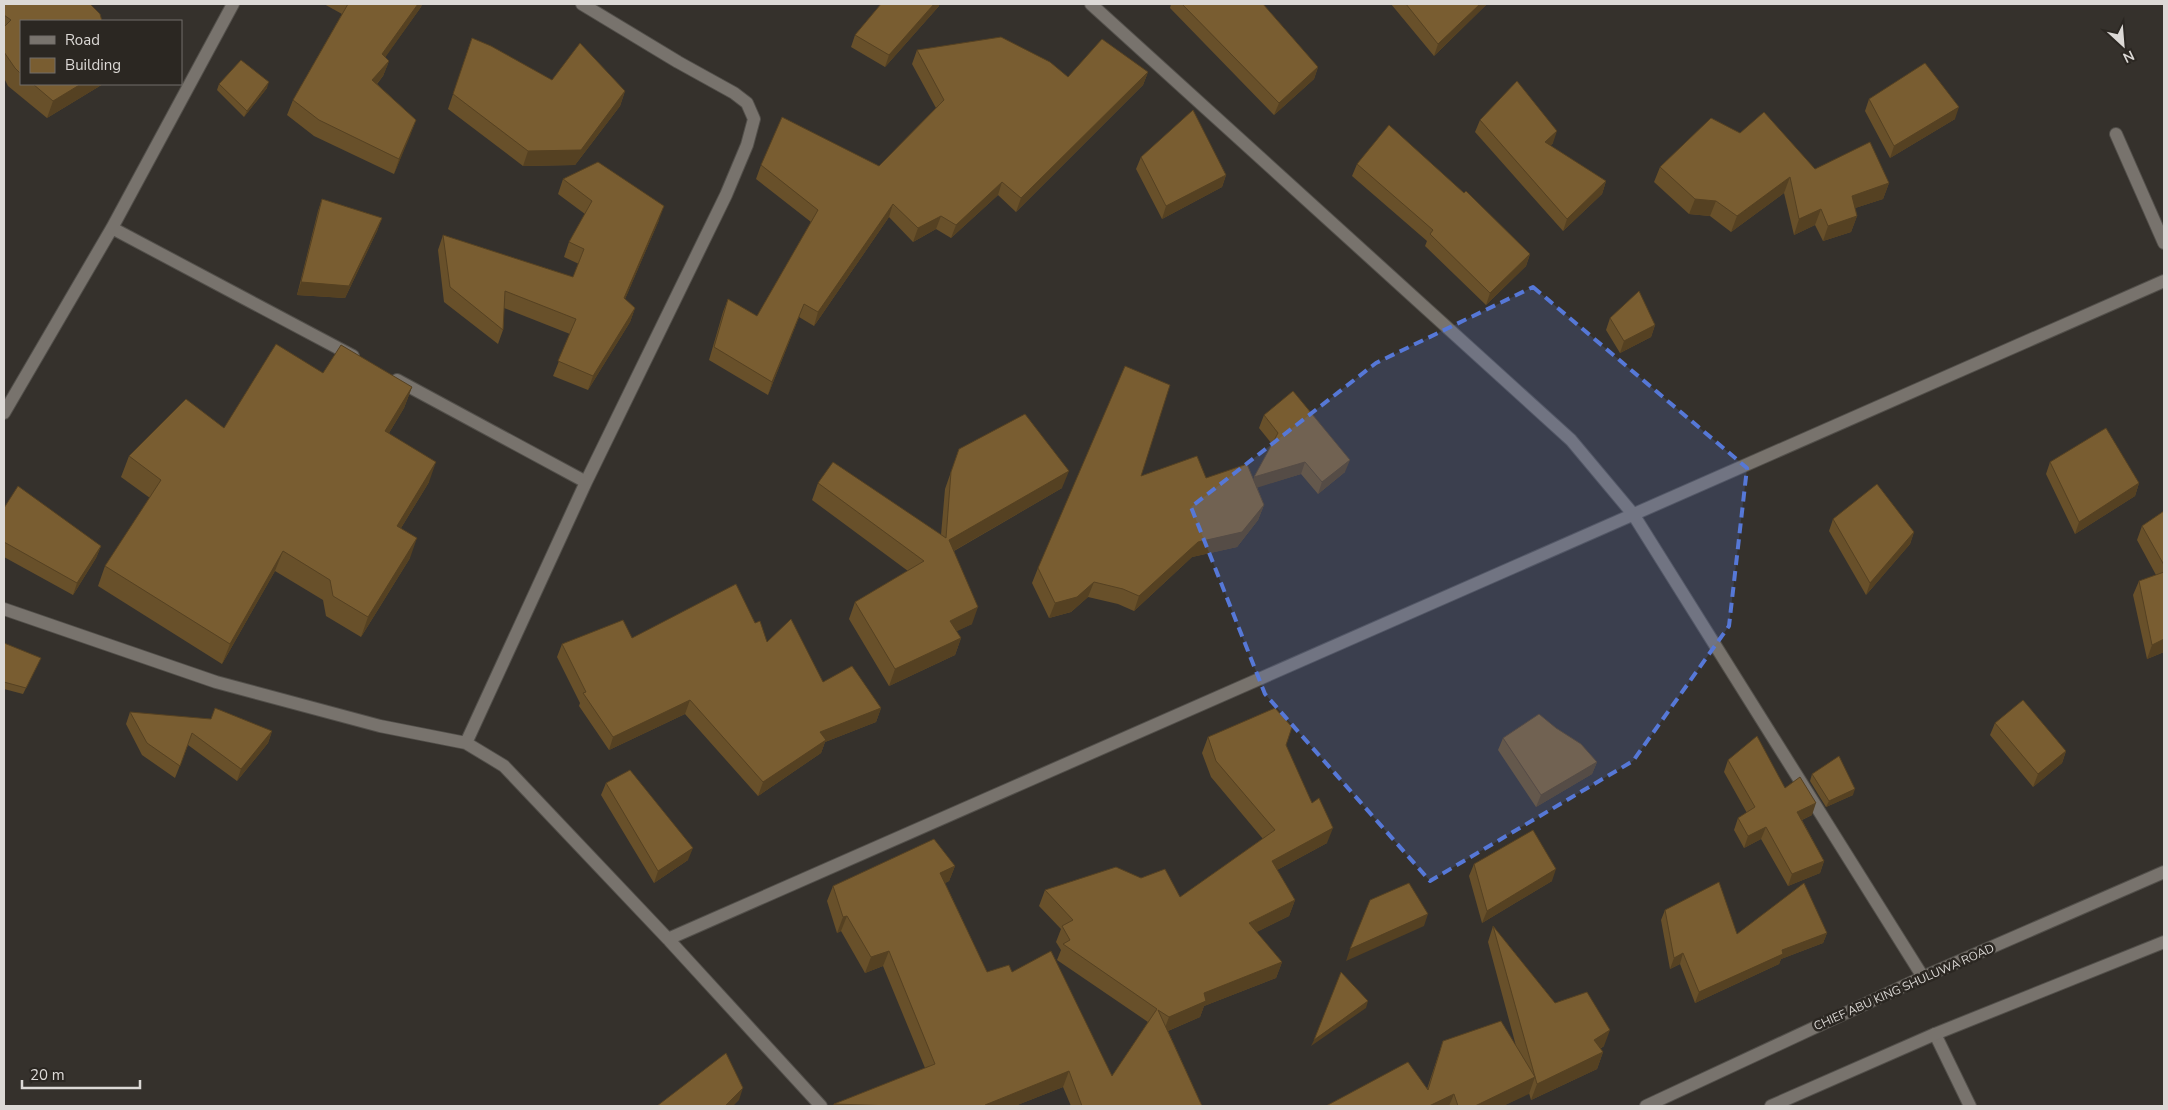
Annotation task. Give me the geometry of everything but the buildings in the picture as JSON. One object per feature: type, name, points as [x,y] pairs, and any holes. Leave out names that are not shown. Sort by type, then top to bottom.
[{"type":"street","points":[[4,413],[112,228],[233,4]]},
{"type":"street","points":[[466,743],[586,482],[726,195],[748,145],[754,119],[747,103],[734,93],[678,62],[582,4]]},
{"type":"street","points":[[1091,4],[1571,440],[1633,514],[1923,977]]},
{"type":"street","points":[[2116,134],[2164,243]]},
{"type":"street","points":[[112,228],[364,362]]},
{"type":"street","points":[[668,939],[2164,281]]},
{"type":"street","points":[[389,376],[586,482]]},
{"type":"street","points":[[4,609],[216,682],[380,726],[466,743],[504,766],[668,939],[821,1106]]},
{"type":"street","name":"CHIEF ABU KING SHULUWA ROAD","points":[[1646,1106],[1923,977],[2164,872]]},
{"type":"street","points":[[1771,1106],[1935,1034],[2164,942]]},
{"type":"street","points":[[1935,1034],[1970,1106]]},
{"type":"highlighted area","points":[[1533,287],[1747,468],[1729,626],[1633,761],[1430,881],[1265,694],[1191,507],[1376,363]]}]
